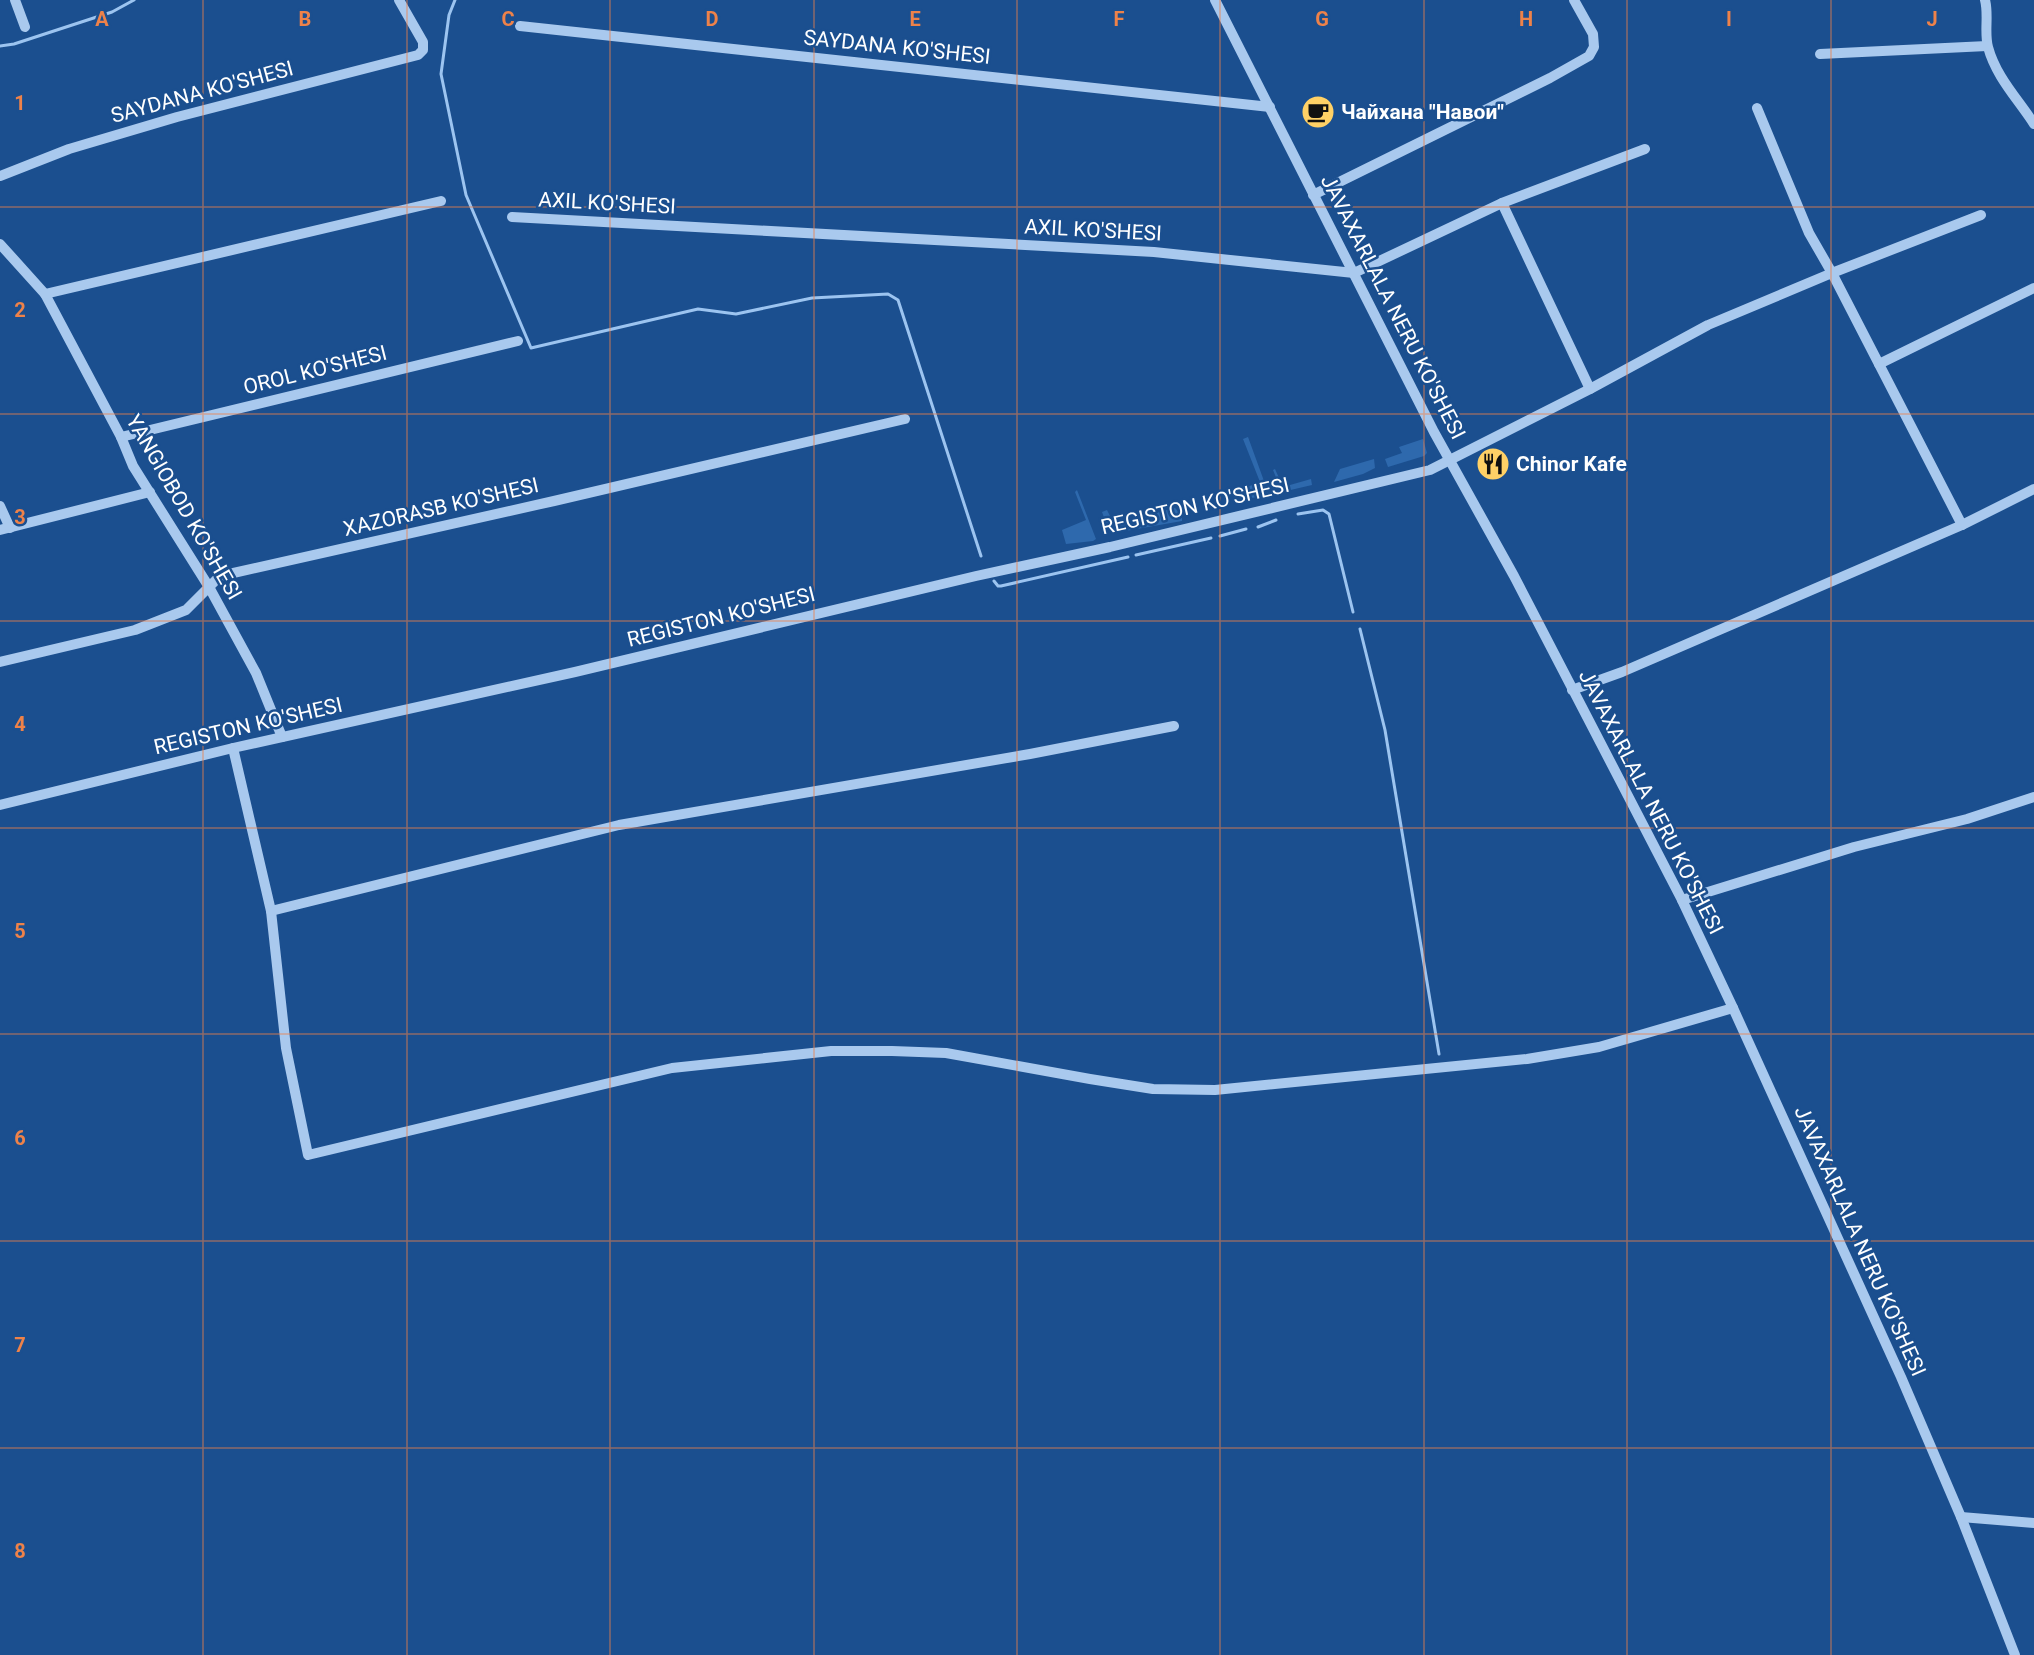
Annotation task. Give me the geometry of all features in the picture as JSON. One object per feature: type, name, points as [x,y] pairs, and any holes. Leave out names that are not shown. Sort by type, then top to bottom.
[{"type":"street","points":[[15,0],[25,27]]},
{"type":"street","name":"SAYDANA KO'SHESI","points":[[0,176],[69,149],[177,117],[418,55],[423,50],[423,42],[399,0]]},
{"type":"street","name":"JAVAXARLALA NERU KO'SHESI","points":[[1215,0],[1434,432],[1514,576],[1682,900],[1901,1377],[2015,1655]]},
{"type":"street","points":[[1313,195],[1590,56],[1593,34],[1574,0]]},
{"type":"street","points":[[1985,0],[1987,46],[2002,80],[2034,124]]},
{"type":"street","name":"SAYDANA KO'SHESI","points":[[520,26],[1270,107]]},
{"type":"street","points":[[1820,54],[1987,46]]},
{"type":"street","points":[[1757,108],[1809,233],[1832,273],[1962,525]]},
{"type":"street","points":[[1354,273],[1502,203],[1645,149]]},
{"type":"street","points":[[45,294],[441,201]]},
{"type":"street","points":[[1502,203],[1590,388]]},
{"type":"street","name":"REGISTON KO'SHESI","points":[[0,805],[233,748],[575,672],[964,578],[1122,544],[1430,470],[1708,325],[1832,273],[1981,215]]},
{"type":"street","name":"AXIL KO'SHESI","points":[[512,217],[1154,252],[1354,273]]},
{"type":"street","name":"YANGIOBOD KO'SHESI","points":[[0,246],[45,294],[121,437],[133,466],[209,587],[256,674],[282,737]]},
{"type":"street","points":[[1879,364],[2034,288]]},
{"type":"street","name":"OROL KO'SHESI","points":[[121,437],[518,341]]},
{"type":"street","name":"XAZORASB KO'SHESI","points":[[0,662],[135,630],[186,610],[220,576],[566,499],[905,419]]},
{"type":"street","points":[[1572,690],[1622,672],[1962,525],[2034,489]]},
{"type":"street","points":[[0,506],[5,529],[150,492]]},
{"type":"street","points":[[271,911],[619,825],[1030,754],[1174,726]]},
{"type":"street","points":[[233,748],[271,911],[286,1048],[308,1155],[672,1068],[831,1051],[946,1053],[1153,1089],[1215,1090],[1527,1059],[1599,1047],[1733,1008]]},
{"type":"street","points":[[1682,900],[1854,847],[1967,819],[2034,797]]},
{"type":"street","points":[[1960,1517],[2034,1523]]},
{"type":"shaded area","points":[[1248,437],[1268,492],[1265,497],[1247,498],[1247,487],[1260,482],[1243,439]]},
{"type":"shaded area","points":[[1423,439],[1427,453],[1424,456],[1388,467],[1385,459],[1402,453],[1399,447]]},
{"type":"shaded area","points":[[1374,459],[1375,468],[1363,474],[1334,482],[1340,469]]},
{"type":"shaded area","points":[[1275,469],[1283,487],[1311,479],[1312,485],[1282,492],[1273,470]]},
{"type":"shaded area","points":[[1077,490],[1096,539],[1066,544],[1062,530],[1086,520],[1075,492]]},
{"type":"shaded area","points":[[1175,508],[1182,516],[1182,521],[1114,533],[1109,531],[1102,512],[1107,510],[1114,524]]},
{"type":"waterway","points":[[0,46],[14,44],[112,12],[134,0]]},
{"type":"waterway","points":[[455,0],[449,15],[441,74],[466,195],[531,348],[698,309],[736,314],[812,298],[888,294],[898,300],[981,556]]},
{"type":"waterway","points":[[1298,514],[1323,510],[1329,514],[1353,612]]},
{"type":"waterway","points":[[1258,527],[1276,520]]},
{"type":"waterway","points":[[1220,536],[1246,529]]},
{"type":"waterway","points":[[1136,555],[1211,538]]},
{"type":"waterway","points":[[994,581],[1001,586],[1128,557]]},
{"type":"waterway","points":[[1360,629],[1385,730],[1439,1054]]},
{"type":"place","name":"Чайхана \"Навои\"","points":[[1318,112]]},
{"type":"place","name":"Chinor Kafe","points":[[1493,464]]}]
